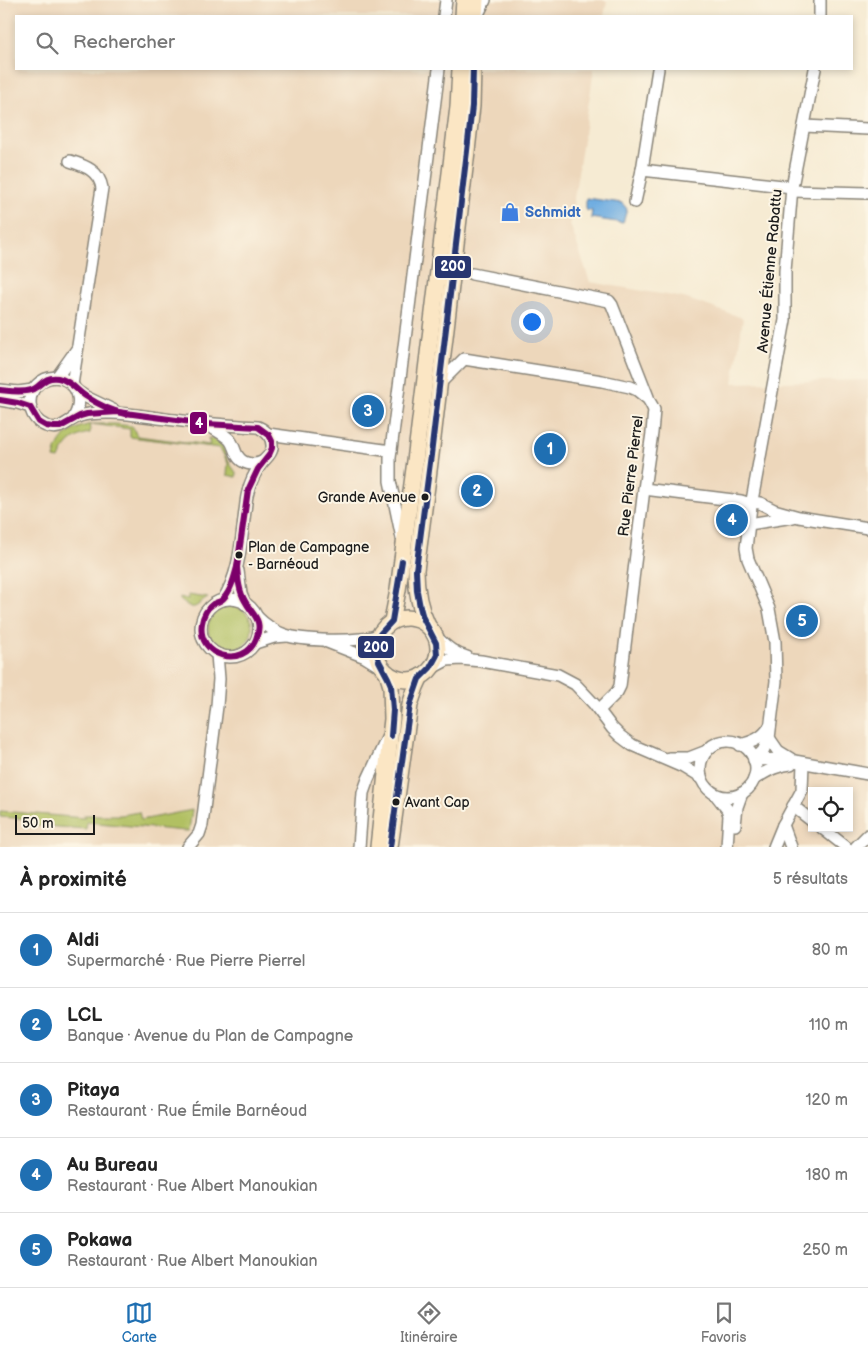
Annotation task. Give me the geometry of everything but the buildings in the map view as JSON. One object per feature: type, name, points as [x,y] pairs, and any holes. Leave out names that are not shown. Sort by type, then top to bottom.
[{"type":"main road","points":[[464,0],[464,15]]},
{"type":"main road","points":[[476,0],[476,15]]},
{"type":"main road","points":[[392,621],[404,545],[458,107],[460,70]]},
{"type":"main road","points":[[390,847],[410,705],[416,687],[434,664],[438,650],[422,614],[416,588],[416,570],[467,151],[472,106],[473,70]]},
{"type":"main road","points":[[378,847],[392,727],[392,696],[391,686],[378,660],[376,643],[386,625],[399,619],[407,618],[422,622],[431,631]]},
{"type":"main road","points":[[384,670],[400,679],[407,680],[426,673]]},
{"type":"street","points":[[444,15],[446,0]]},
{"type":"street","points":[[477,15],[485,0]]},
{"type":"street","points":[[820,0],[820,15]]},
{"type":"street","points":[[404,545],[390,481],[391,451],[440,70]]},
{"type":"street","points":[[634,202],[642,170],[658,70]]},
{"type":"street","name":"Avenue Étienne Rabattu","points":[[769,732],[776,675],[775,634],[769,609],[747,554],[749,524],[751,504],[785,320],[784,271],[792,189],[815,70]]},
{"type":"street","points":[[804,126],[868,130]]},
{"type":"street","points":[[70,160],[94,172],[100,180],[102,188],[78,347],[74,388],[79,398],[79,405],[73,419],[60,427],[46,426],[35,417],[30,407],[30,397],[38,384],[44,380],[57,377],[66,381],[74,388],[86,397],[118,412]]},
{"type":"street","points":[[642,170],[792,189],[868,193]]},
{"type":"street","points":[[472,274],[609,301],[648,399]]},
{"type":"street","points":[[57,377],[78,347]]},
{"type":"street","name":"Rue Pierre Pierrel","points":[[439,384],[464,359],[630,386],[648,399],[654,410],[620,686],[617,692],[599,710]]},
{"type":"street","points":[[0,390],[18,392],[33,390]]},
{"type":"street","points":[[0,400],[30,407]]},
{"type":"street","points":[[73,419],[87,414],[118,412],[206,424],[258,427],[268,434],[272,446],[271,453],[262,462],[256,464],[242,461],[230,440],[206,424]]},
{"type":"street","points":[[234,447],[237,436],[246,428],[252,427]]},
{"type":"street","points":[[268,434],[391,451]]},
{"type":"street","points":[[242,461],[248,491]]},
{"type":"street","points":[[223,600],[233,582],[237,568],[248,491],[262,462]]},
{"type":"street","points":[[644,489],[741,501],[751,504],[760,503],[774,510],[799,516],[868,528]]},
{"type":"street","points":[[749,524],[799,516]]},
{"type":"street","points":[[237,568],[240,589],[245,604]]},
{"type":"street","points":[[256,616],[258,634],[249,650],[241,655],[224,657],[210,650],[205,644],[202,636],[202,620],[208,610],[217,602],[230,599],[238,600],[245,604],[265,625],[287,636]]},
{"type":"street","points":[[431,631],[461,656],[558,674],[575,684],[620,736],[632,745],[683,767],[701,778]]},
{"type":"street","points":[[254,643],[287,636],[320,640],[360,639],[379,635]]},
{"type":"street","points":[[320,640],[365,657],[384,670]]},
{"type":"street","points":[[188,847],[199,834],[202,825],[218,692],[219,672],[217,654]]},
{"type":"street","points":[[218,692],[232,657]]},
{"type":"street","points":[[426,673],[442,662],[451,659],[481,661]]},
{"type":"street","points":[[359,847],[363,793],[392,727]]},
{"type":"street","points":[[740,745],[760,738],[766,732],[769,732]]},
{"type":"street","points":[[754,760],[763,751],[769,732]]},
{"type":"street","points":[[769,732],[781,754],[801,763]]},
{"type":"street","points":[[660,757],[690,758],[707,751],[719,743],[734,742],[740,745],[750,752],[754,760],[754,779],[749,787],[734,797],[716,795]]},
{"type":"street","points":[[707,751],[700,764],[701,778],[704,785],[716,795],[729,814],[727,847]]},
{"type":"street","points":[[754,760],[783,759],[868,774]]},
{"type":"street","points":[[754,779],[780,766],[801,763]]},
{"type":"street","points":[[774,847],[783,825],[802,790],[801,763]]},
{"type":"street","points":[[732,847],[736,811],[742,793]]},
{"type":"street","points":[[793,806],[808,818]]},
{"type":"street","points":[[783,825],[791,847]]},
{"type":"street","points":[[827,832],[846,847]]},
{"type":"street","points":[[856,847],[868,835]]},
{"type":"shaded area","points":[[0,0],[607,0],[604,15],[15,15],[15,70],[594,70],[570,224],[590,282],[684,298],[743,318],[733,383],[868,380],[868,847],[0,847]]},
{"type":"green space","points":[[91,424],[132,426],[137,436],[210,445],[208,438],[217,440],[222,445],[229,462],[237,474],[236,477],[227,475],[228,463],[220,448],[130,437],[130,429]]},
{"type":"green space","points":[[91,424],[90,433],[75,438],[67,445],[59,459],[54,458],[62,439],[66,435],[77,428]]},
{"type":"green space","points":[[188,595],[208,598],[197,606],[192,607],[180,600],[180,598],[188,599]]},
{"type":"green space","points":[[230,606],[242,610],[248,616],[252,628],[248,640],[242,646],[230,650],[218,646],[212,640],[208,628],[212,616],[218,610]]},
{"type":"green space","points":[[192,810],[189,831],[87,822],[86,829],[30,825],[30,819],[0,817],[0,811],[84,818],[84,815],[121,815],[139,812],[141,820]]},
{"type":"water","points":[[586,198],[622,203],[627,209],[623,223],[591,218],[592,211],[586,210]]},
{"type":"transit line","name":"200","points":[[390,847],[410,705],[419,679],[430,668],[437,655],[436,643],[423,618],[420,607],[416,570],[467,151],[472,106],[473,70]]},
{"type":"transit line","name":"4","points":[[0,390],[27,391],[34,389],[46,380],[58,378],[66,381],[96,403],[126,414]]},
{"type":"transit line","name":"4","points":[[0,400],[30,407],[39,422],[53,427],[60,427],[87,414],[118,412],[206,424],[258,427],[269,435],[272,441],[272,448],[258,469],[248,490],[237,567]]},
{"type":"transit line","name":"200","points":[[391,736],[393,710],[391,685],[379,661],[376,650],[380,634],[392,621],[402,561]]},
{"type":"transit line","name":"4","points":[[237,567],[241,593],[256,618],[259,627],[256,639],[250,649],[232,657],[213,651],[206,644],[202,635],[202,623],[204,615],[209,608],[226,596],[237,567]]},
{"type":"place","name":"Schmidt","points":[[510,212]]},
{"type":"place","name":"Pitaya","points":[[368,411]]},
{"type":"place","name":"Aldi","points":[[550,449]]},
{"type":"place","name":"LCL","points":[[477,491]]},
{"type":"place","name":"Grande Avenue","points":[[425,497]]},
{"type":"place","name":"Au Bureau","points":[[732,520]]},
{"type":"place","name":"Plan de Campagne - Barnéoud","points":[[239,555]]},
{"type":"place","name":"Pokawa","points":[[802,621]]},
{"type":"place","name":"Avant Cap","points":[[396,802]]}]
